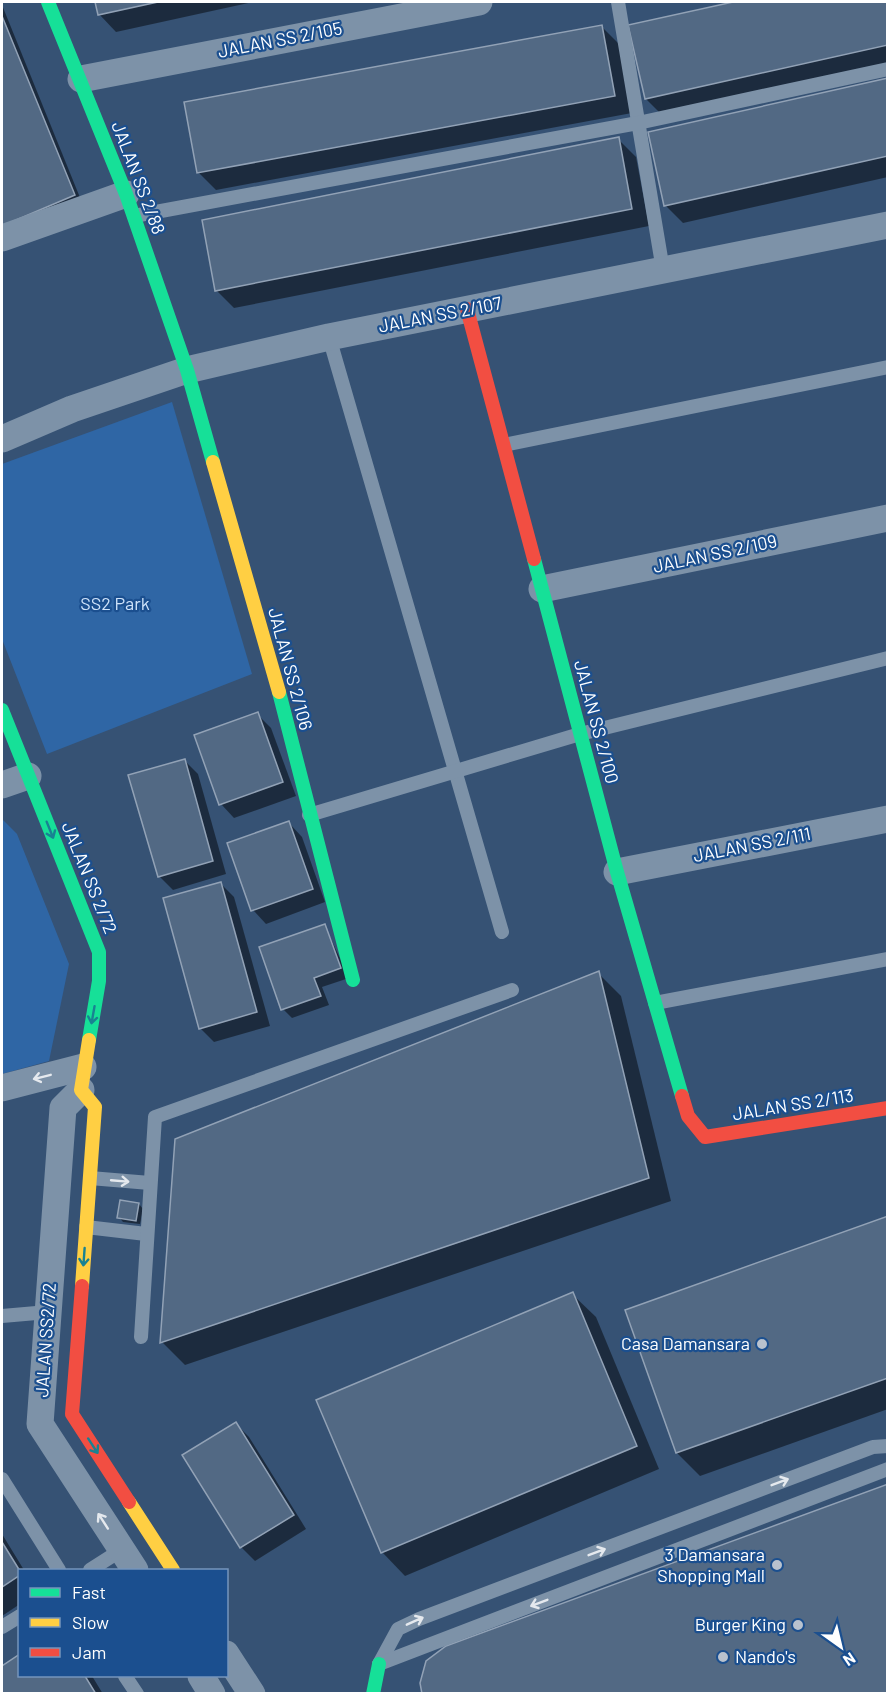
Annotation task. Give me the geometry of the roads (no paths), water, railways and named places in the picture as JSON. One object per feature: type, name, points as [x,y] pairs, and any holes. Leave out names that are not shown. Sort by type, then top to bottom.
[{"type":"street","name":"JALAN SS 2/88","points":[[48,2],[130,205],[187,370]]},
{"type":"street","name":"JALAN SS 2/105","points":[[81,79],[479,2]]},
{"type":"street","points":[[2,238],[130,205]]},
{"type":"street","name":"JALAN SS 2/107","points":[[2,439],[72,409],[187,370],[329,337],[888,225]]},
{"type":"street","name":"JALAN SS 2/100","points":[[467,309],[617,872],[688,1116],[705,1137]]},
{"type":"street","name":"JALAN SS 2/106","points":[[187,370],[277,684],[353,980]]},
{"type":"street","name":"JALAN SS 2/109","points":[[542,589],[888,518]]},
{"type":"street","name":"JALAN SS 2/72","points":[[2,710],[99,951],[99,981],[82,1078]]},
{"type":"street","points":[[2,785],[28,776]]},
{"type":"street","name":"JALAN SS 2/111","points":[[617,872],[888,819]]},
{"type":"street","points":[[2,1088],[82,1078]]},
{"type":"street","name":"JALAN SS2/72","points":[[82,1078],[63,1108],[40,1424],[128,1560]]},
{"type":"street","name":"JALAN SS2/72","points":[[82,1078],[94,1107],[72,1414],[172,1569]]},
{"type":"street","name":"JALAN SS 2/113","points":[[705,1137],[888,1108]]},
{"type":"street","points":[[58,1177],[90,1178]]},
{"type":"street","points":[[48,1312],[80,1312]]},
{"type":"street","points":[[228,1657],[252,1694]]},
{"type":"street","points":[[373,1694],[379,1664]]},
{"type":"street","points":[[202,1677],[212,1694]]},
{"type":"lane","points":[[618,2],[663,270]]},
{"type":"lane","points":[[130,205],[638,123],[888,69]]},
{"type":"lane","points":[[329,337],[502,932]]},
{"type":"lane","points":[[504,445],[888,367]]},
{"type":"lane","points":[[309,815],[580,734],[888,658]]},
{"type":"lane","points":[[655,1003],[888,960]]},
{"type":"lane","points":[[141,1337],[154,1117],[512,990]]},
{"type":"lane","points":[[90,1178],[150,1183]]},
{"type":"lane","points":[[86,1227],[146,1234]]},
{"type":"lane","points":[[2,1316],[48,1312]]},
{"type":"lane","points":[[379,1664],[398,1629],[419,1619],[873,1447],[888,1446]]},
{"type":"lane","points":[[379,1664],[888,1469]]},
{"type":"lane","points":[[2,1479],[58,1569]]},
{"type":"lane","points":[[94,1569],[128,1560],[148,1532]]},
{"type":"lane","points":[[2,1628],[18,1617]]},
{"type":"lane","points":[[126,1677],[137,1694]]},
{"type":"place","name":"Casa Damansara","points":[[762,1344]]},
{"type":"place","name":"3 Damansara Shopping Mall","points":[[777,1565]]},
{"type":"place","name":"Burger King","points":[[798,1625]]},
{"type":"place","name":"Nando's","points":[[723,1657]]},
{"type":"park label","name":"SS2 Park","points":[[115,604]]}]
